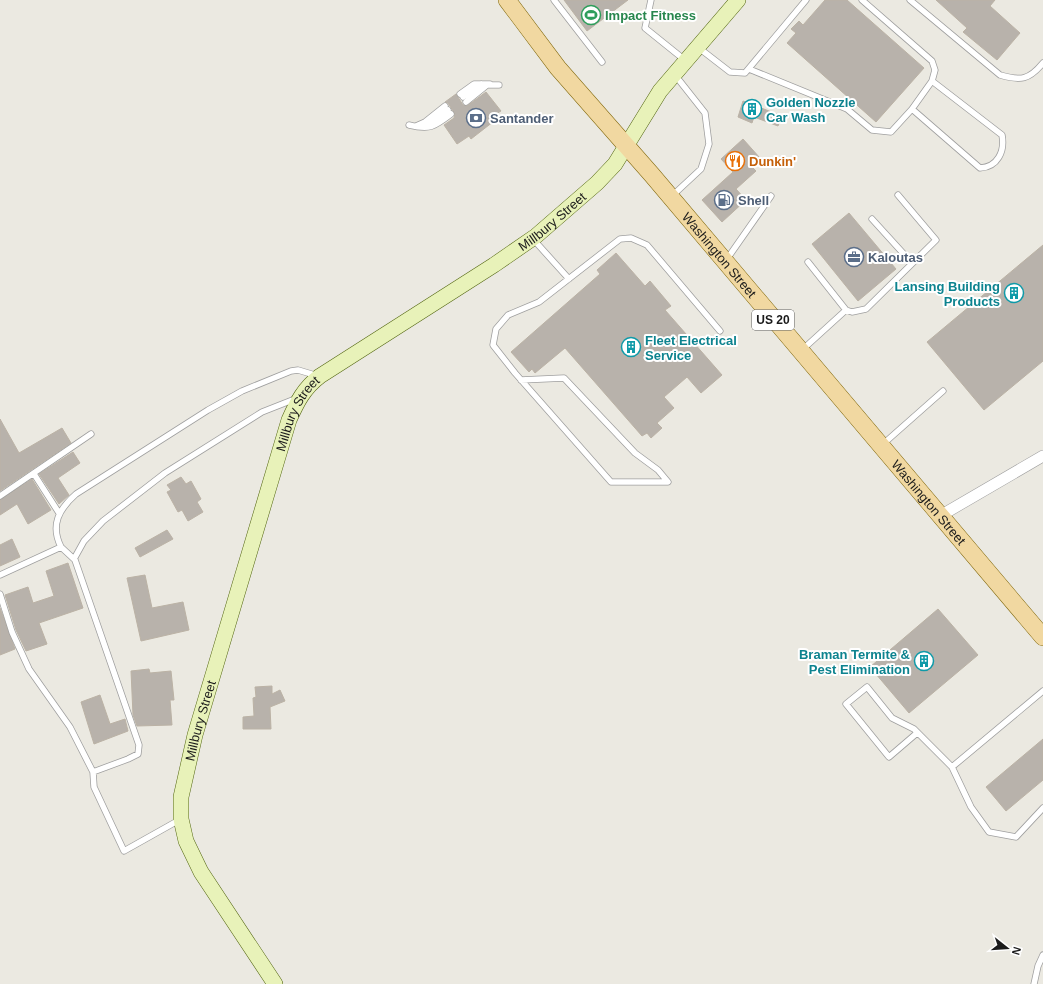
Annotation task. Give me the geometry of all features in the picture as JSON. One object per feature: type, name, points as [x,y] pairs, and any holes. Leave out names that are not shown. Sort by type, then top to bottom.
[{"type":"main road","name":"Washington Street","points":[[507,0],[558,68],[671,198],[1043,637]]},
{"type":"street","name":"Millbury Street","points":[[275,984],[201,872],[186,841],[181,819],[181,797],[195,735],[289,420],[299,397],[305,388],[320,376],[494,265],[532,239],[607,174],[627,147],[642,118],[660,91],[738,0]]},
{"type":"street","points":[[940,516],[1043,456]]},
{"type":"lane","points":[[554,0],[602,62]]},
{"type":"lane","points":[[651,0],[644,28],[686,61]]},
{"type":"lane","points":[[698,47],[730,72],[745,73],[806,0]]},
{"type":"lane","points":[[749,69],[847,108],[872,130],[891,132],[912,109],[932,81],[935,70],[932,61],[862,0]]},
{"type":"lane","points":[[910,0],[1000,75],[1012,79],[1024,79],[1035,72],[1043,63]]},
{"type":"lane","points":[[671,198],[701,169],[709,144],[705,113],[674,75]]},
{"type":"lane","points":[[912,109],[980,168],[988,167],[997,160],[1004,146],[1002,135],[932,81]]},
{"type":"lane","points":[[492,84],[463,98],[474,84],[492,84],[499,85]]},
{"type":"lane","points":[[448,110],[433,127],[422,128],[411,125],[425,122],[448,110]]},
{"type":"lane","points":[[808,262],[846,310],[852,312],[866,309],[936,240],[898,194]]},
{"type":"lane","points":[[725,262],[771,196]]},
{"type":"lane","points":[[872,219],[912,263]]},
{"type":"lane","points":[[521,380],[564,378],[635,453],[658,470],[668,482],[611,482],[521,380],[493,344],[496,329],[508,315],[539,302],[620,239],[631,238],[647,245],[720,331]]},
{"type":"lane","points":[[532,239],[569,279]]},
{"type":"lane","points":[[800,351],[846,310]]},
{"type":"lane","points":[[94,772],[138,754],[139,745],[74,559],[61,547],[56,532],[56,524],[59,513],[66,502],[76,494],[231,397],[260,383],[291,371],[305,371],[320,376]]},
{"type":"lane","points":[[880,446],[942,391]]},
{"type":"lane","points":[[74,559],[84,541],[103,520],[165,473],[262,412],[299,397]]},
{"type":"lane","points":[[0,496],[91,434]]},
{"type":"lane","points":[[34,474],[59,513]]},
{"type":"lane","points":[[0,575],[61,547]]},
{"type":"lane","points":[[0,594],[12,632],[29,669],[70,727],[94,772],[94,787],[124,851],[181,819]]},
{"type":"lane","points":[[918,733],[889,757],[846,704],[866,687],[892,718],[914,729],[918,733],[952,767],[971,807],[989,832],[1016,837],[1043,808]]},
{"type":"lane","points":[[952,767],[1042,694]]},
{"type":"lane","points":[[1034,984],[1038,966],[1043,955]]},
{"type":"building","name":"Impact Fitness","points":[[564,0],[628,0],[587,31]]},
{"type":"building","points":[[825,0],[847,0],[924,68],[876,122],[787,43],[796,33],[791,29],[799,21],[803,25]]},
{"type":"building","points":[[936,0],[995,0],[990,6],[1020,33],[997,60],[963,32],[967,28]]},
{"type":"building","name":"Santander","points":[[486,92],[501,111],[496,114],[498,118],[471,139],[469,136],[457,144],[444,125],[454,118],[455,114],[448,103],[445,102],[456,94],[463,105],[467,106]]},
{"type":"building","name":"Golden Nozzle Car Wash","points":[[743,101],[782,116],[778,126],[754,117],[752,123],[738,117]]},
{"type":"building","points":[[743,139],[760,158],[751,166],[756,171],[736,189],[746,200],[722,222],[702,200],[733,172],[721,159]]},
{"type":"building","name":"Kaloutas","points":[[849,213],[896,269],[858,301],[812,244]]},
{"type":"building","name":"Lansing Building Products","points":[[1043,245],[1043,361],[984,410],[927,342]]},
{"type":"building","name":"Fleet Electrical Service","points":[[616,253],[645,286],[650,281],[671,306],[665,310],[722,375],[701,393],[687,377],[664,397],[674,408],[657,423],[662,428],[651,438],[647,433],[642,436],[565,348],[535,373],[532,369],[529,372],[511,352],[600,274],[597,270]]},
{"type":"building","points":[[0,419],[19,453],[62,428],[71,443],[0,491]]},
{"type":"building","points":[[73,452],[80,463],[58,478],[69,495],[59,504],[39,474]]},
{"type":"building","points":[[181,477],[186,484],[191,481],[201,499],[197,502],[203,512],[188,521],[182,510],[178,512],[167,492],[171,490],[167,485]]},
{"type":"building","points":[[32,479],[51,510],[28,524],[17,504],[0,515],[0,500]]},
{"type":"building","points":[[167,530],[173,539],[140,557],[135,548]]},
{"type":"building","points":[[12,539],[20,557],[0,566],[0,545]]},
{"type":"building","points":[[68,563],[83,608],[39,623],[47,644],[26,651],[16,630],[5,595],[28,587],[33,603],[54,596],[46,571]]},
{"type":"building","points":[[145,575],[152,608],[183,602],[189,630],[141,641],[127,578]]},
{"type":"building","points":[[0,608],[15,649],[0,655]]},
{"type":"building","name":"Braman Termite & Pest Elimination","points":[[938,609],[978,655],[909,713],[870,667]]},
{"type":"building","points":[[149,669],[150,673],[171,671],[174,700],[170,700],[172,725],[137,726],[133,715],[131,671]]},
{"type":"building","points":[[272,686],[272,694],[280,690],[285,701],[270,707],[271,729],[243,729],[243,717],[254,716],[253,698],[256,697],[255,687]]},
{"type":"building","points":[[100,695],[110,724],[125,719],[128,731],[94,744],[81,702]]},
{"type":"building","points":[[1043,739],[1043,780],[1006,811],[986,787]]},
{"type":"place","name":"Impact Fitness","points":[[591,15]]},
{"type":"place","name":"Golden Nozzle Car Wash","points":[[752,109]]},
{"type":"place","name":"Santander","points":[[476,118]]},
{"type":"place","name":"Dunkin'","points":[[735,161]]},
{"type":"place","name":"Shell","points":[[724,200]]},
{"type":"place","name":"Kaloutas","points":[[854,257]]},
{"type":"place","name":"Lansing Building Products","points":[[1014,293]]},
{"type":"place","name":"Fleet Electrical Service","points":[[631,347]]},
{"type":"place","name":"Braman Termite & Pest Elimination","points":[[924,661]]}]
